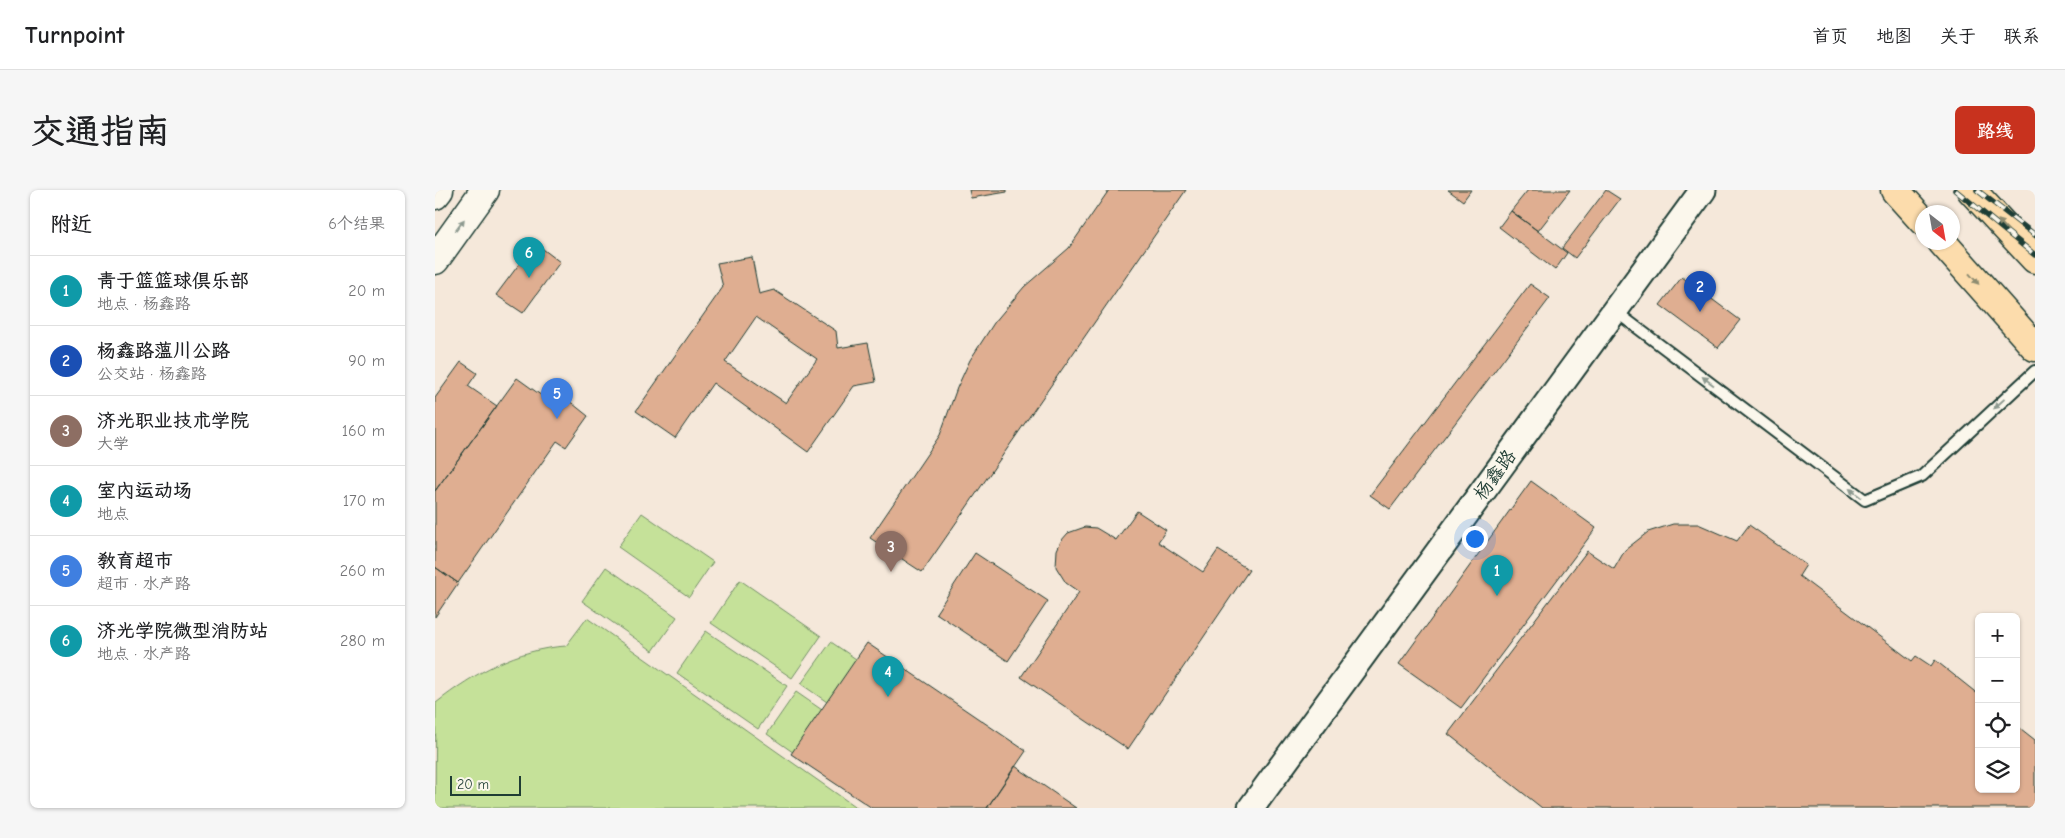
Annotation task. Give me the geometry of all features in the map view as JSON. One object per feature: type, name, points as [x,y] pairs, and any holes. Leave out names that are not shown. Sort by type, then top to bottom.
[{"type":"main road","points":[[435,195],[439,190]]},
{"type":"main road","points":[[435,260],[485,190]]},
{"type":"main road","points":[[1895,190],[1915,212]]},
{"type":"main road","points":[[1971,190],[2035,259]]},
{"type":"main road","points":[[1949,250],[2035,347]]},
{"type":"street","name":"杨鑫路","points":[[1251,808],[1703,190]]},
{"type":"lane","points":[[1615,311],[1865,500],[1922,476],[2035,371]]},
{"type":"green space","points":[[642,513],[713,562],[689,597],[618,547]]},
{"type":"green space","points":[[606,567],[677,617],[653,651],[582,601]]},
{"type":"green space","points":[[740,580],[821,636],[792,678],[711,623]]},
{"type":"green space","points":[[587,618],[857,808],[435,808],[436,703],[465,682],[497,664],[530,652],[566,646]]},
{"type":"green space","points":[[706,631],[787,686],[758,729],[677,673]]},
{"type":"green space","points":[[831,642],[912,697],[882,740],[801,684]]},
{"type":"green space","points":[[796,692],[877,748],[847,790],[767,734]]},
{"type":"building","points":[[969,190],[1007,190],[1007,192],[971,198]]},
{"type":"building","points":[[1109,190],[1186,190],[922,572],[870,538],[940,435],[957,388],[970,360],[994,323],[1024,287],[1069,248]]},
{"type":"building","points":[[1448,190],[1471,190],[1463,201]]},
{"type":"building","points":[[1528,190],[1570,190],[1538,231],[1511,211]]},
{"type":"building","points":[[1606,190],[1620,199],[1575,258],[1562,248]]},
{"type":"building","points":[[1511,211],[1567,253],[1555,270],[1499,227]]},
{"type":"building","points":[[535,243],[560,262],[523,313],[496,295]]},
{"type":"building","points":[[752,257],[759,294],[774,290],[836,331],[838,348],[868,343],[876,382],[854,386],[808,452],[713,383],[675,438],[636,411],[723,287],[717,263]],"holes":[[[756,317],[817,359],[786,403],[725,362]]]},
{"type":"building","points":[[1682,277],[1740,320],[1718,348],[1660,305]]},
{"type":"building","points":[[1530,284],[1550,298],[1390,509],[1370,495]]},
{"type":"building","points":[[461,362],[477,373],[468,386],[497,406],[435,491],[435,398]]},
{"type":"building","points":[[517,378],[549,401],[553,396],[560,401],[563,396],[588,416],[566,447],[557,441],[458,583],[435,567],[435,491]]},
{"type":"building","points":[[1531,481],[1596,528],[1461,708],[1399,664]]},
{"type":"building","points":[[1137,511],[1166,530],[1158,542],[1203,572],[1218,550],[1249,570],[1128,749],[1021,677],[1079,592],[1066,583],[1056,567],[1057,550],[1061,541],[1068,533],[1085,527],[1096,528],[1116,540]]},
{"type":"building","points":[[1673,524],[1698,524],[1737,541],[1749,525],[1806,565],[1799,576],[1912,661],[1916,656],[1931,666],[1935,660],[1975,692],[1975,793],[2020,793],[2020,728],[2035,740],[2035,808],[1542,808],[1448,734],[1587,551],[1614,569],[1625,550],[1648,532]]},
{"type":"building","points":[[975,553],[1048,601],[1008,661],[936,613]]},
{"type":"building","points":[[435,567],[458,583],[435,617]]},
{"type":"building","points":[[867,643],[1026,751],[987,808],[872,808],[791,754]]},
{"type":"building","points":[[1015,766],[1076,808],[987,808]]},
{"type":"railway","points":[[1955,190],[2035,255]]},
{"type":"railway","points":[[1977,190],[2035,235]]},
{"type":"place","name":"济光学院微型消防站","points":[[529,278]]},
{"type":"place","name":"杨鑫路蕰川公路","points":[[1700,312]]},
{"type":"place","name":"教育超市","points":[[557,419]]},
{"type":"place","name":"济光职业技术学院","points":[[891,572]]},
{"type":"place","name":"青于篮篮球俱乐部","points":[[1497,596]]},
{"type":"place","name":"室内运动场","points":[[888,697]]}]
